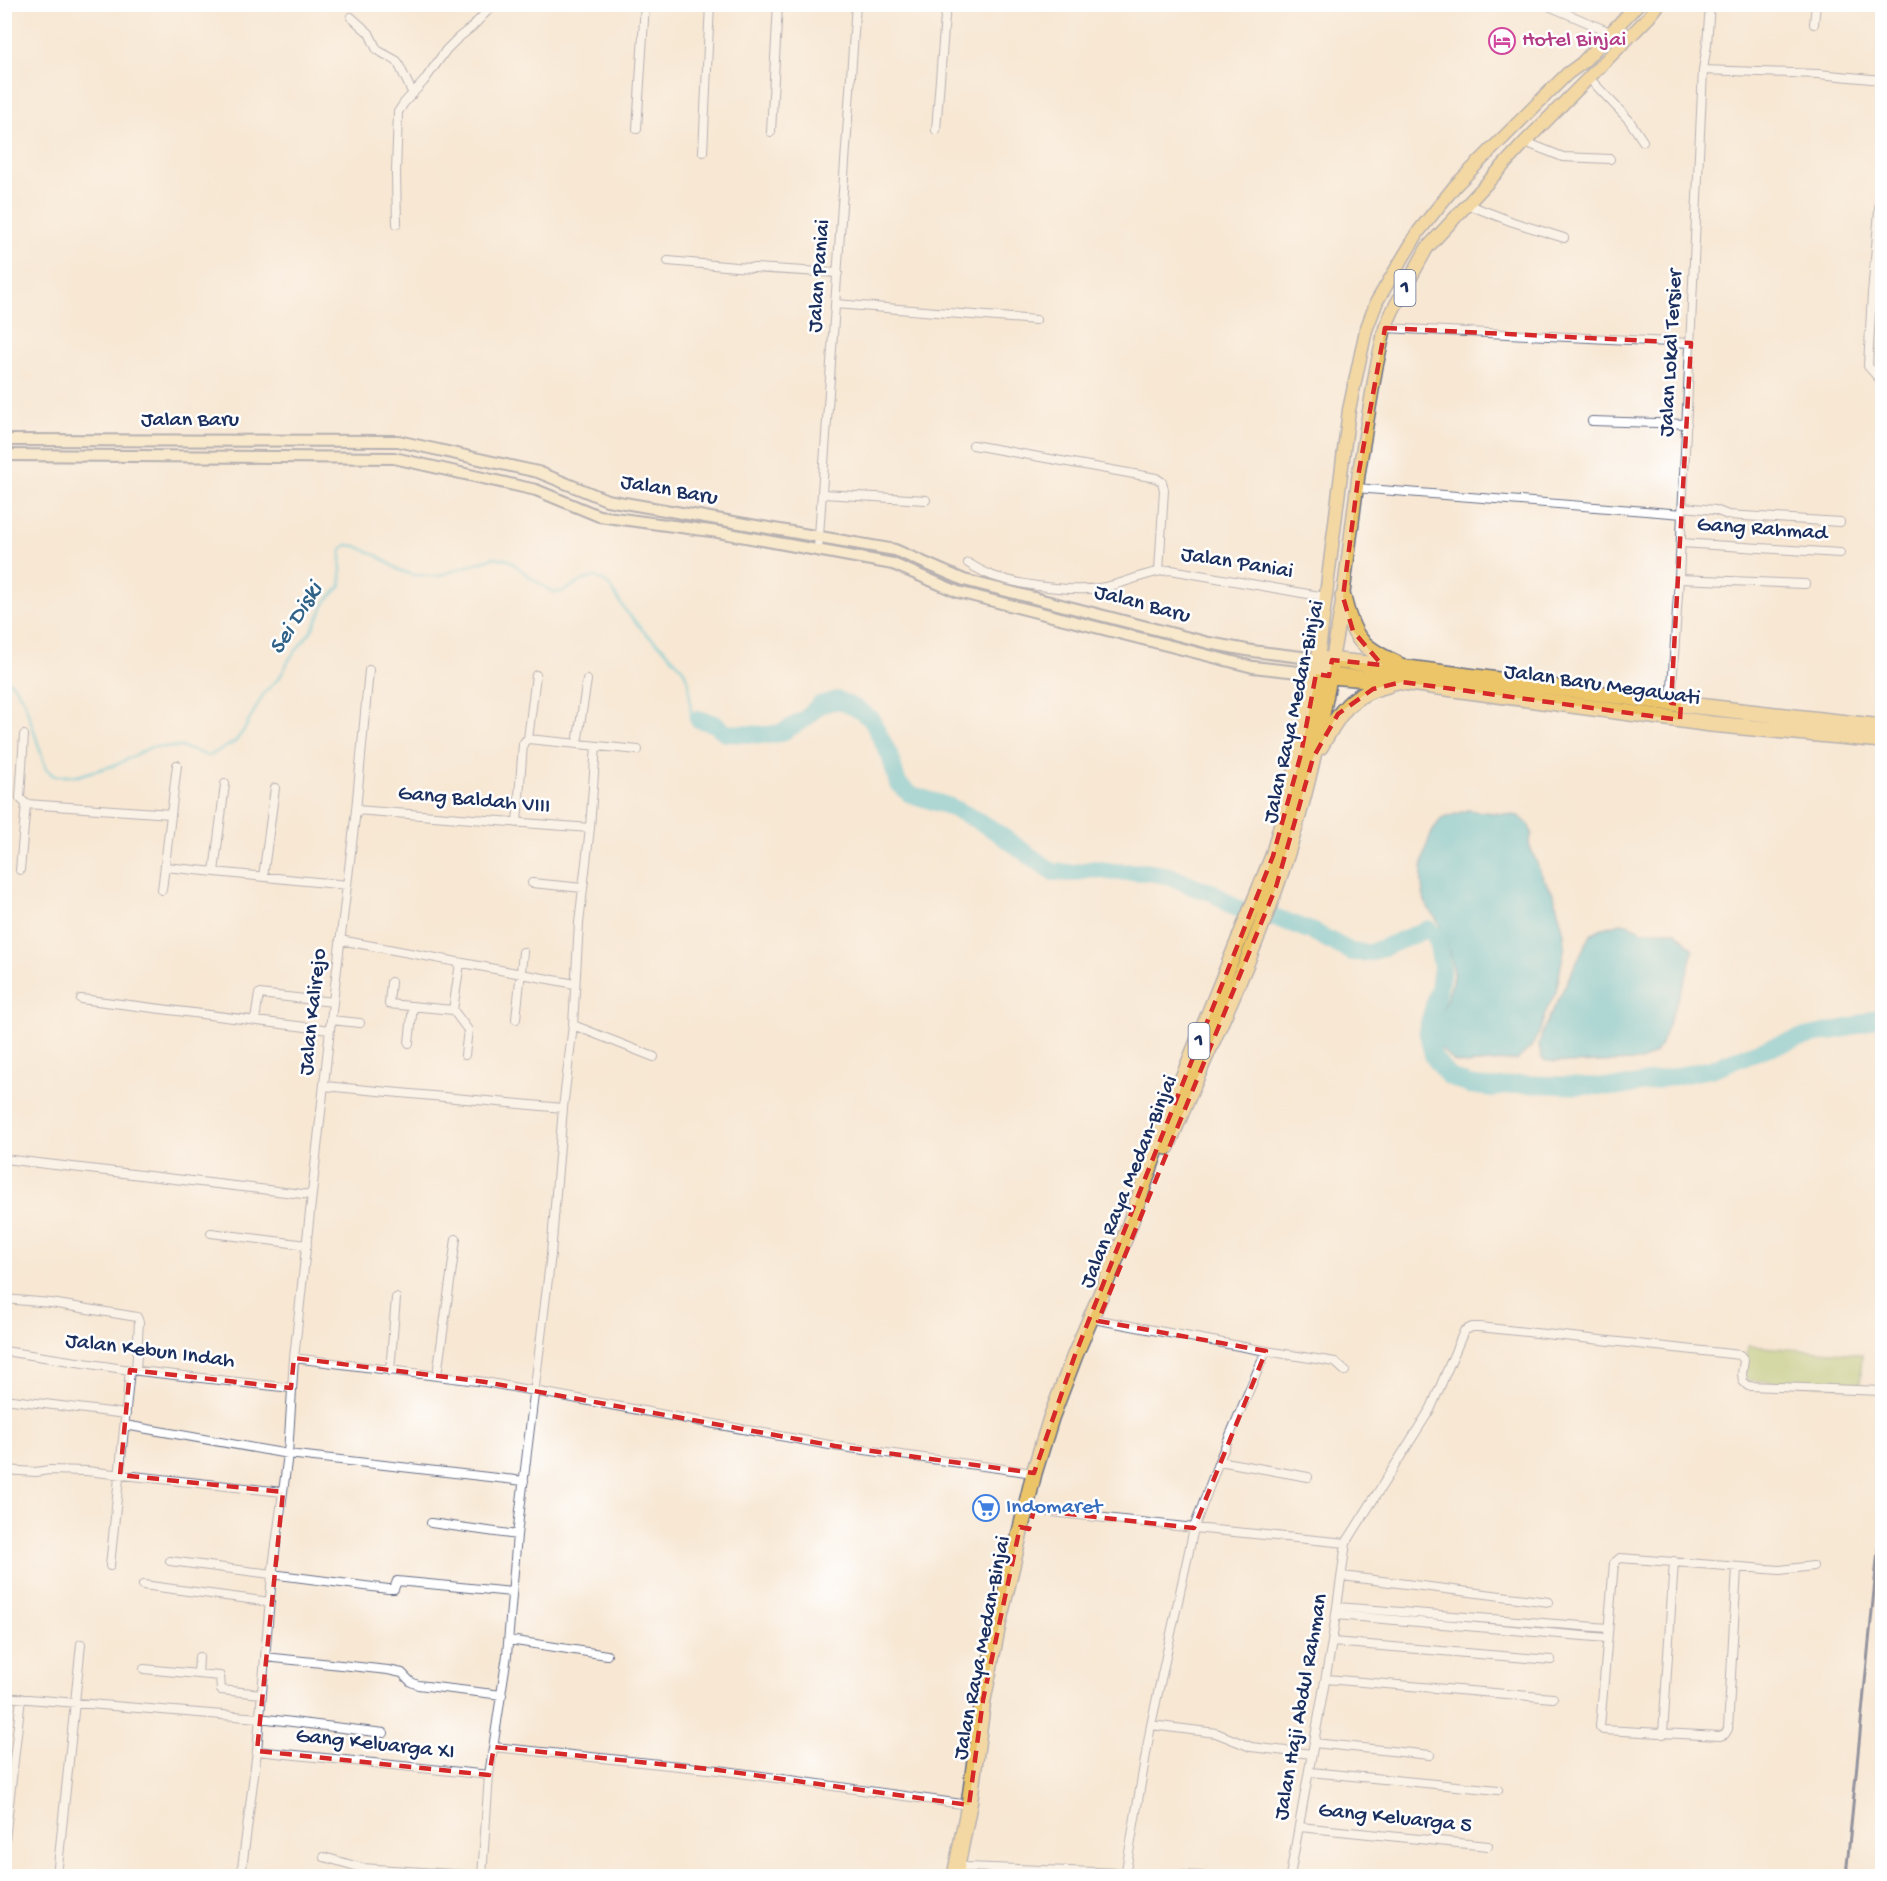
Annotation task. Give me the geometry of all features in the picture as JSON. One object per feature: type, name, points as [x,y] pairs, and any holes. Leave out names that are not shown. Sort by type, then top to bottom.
[{"type":"highway","points":[[1343,597],[1348,620],[1358,639],[1405,675]]},
{"type":"highway","name":"Jalan Baru Megawati","points":[[1324,667],[1677,709],[1882,740]]},
{"type":"highway","name":"Jalan Raya Medan-Binjai","points":[[961,1871],[983,1700],[998,1625],[1024,1528],[1034,1510],[1059,1421],[1098,1320],[1134,1238],[1269,884],[1297,824],[1312,758],[1324,667]]},
{"type":"highway","name":"Jalan Raya Medan-Binjai","points":[[1269,884],[1273,856],[1324,667]]},
{"type":"highway","points":[[1312,758],[1338,714],[1350,703],[1373,688],[1405,675]]},
{"type":"highway","name":"Jalan Baru Megawati","points":[[1677,709],[1882,727]]},
{"type":"highway","name":"Jalan Raya Medan-Binjai","points":[[961,1871],[977,1806],[992,1701],[1024,1528],[1035,1473],[1051,1418],[1126,1234],[1170,1110],[1239,963]]},
{"type":"main road","name":"Jalan Raya Medan-Binjai","points":[[1324,667],[1325,597],[1349,410],[1366,330],[1377,301],[1419,231],[1455,186],[1567,74],[1582,63],[1638,4]]},
{"type":"main road","name":"Jalan Raya Medan-Binjai","points":[[1324,667],[1343,597],[1356,488],[1384,328],[1427,248],[1466,204],[1648,18],[1659,4]]},
{"type":"street","points":[[397,224],[398,112],[446,50],[494,4]]},
{"type":"street","points":[[637,129],[645,4]]},
{"type":"street","points":[[703,152],[710,4]]},
{"type":"street","points":[[771,132],[778,4]]},
{"type":"street","name":"Jalan Paniai","points":[[818,550],[856,4]]},
{"type":"street","points":[[936,130],[946,4]]},
{"type":"street","points":[[1544,4],[1610,32]]},
{"type":"street","name":"Jalan Lokal Tersier","points":[[1677,709],[1679,579],[1703,70],[1710,4]]},
{"type":"street","points":[[1814,24],[1816,4]]},
{"type":"street","points":[[351,17],[369,33],[377,50],[398,61],[414,93]]},
{"type":"street","points":[[1703,70],[1818,74],[1882,80]]},
{"type":"street","points":[[1589,78],[1629,120],[1643,141]]},
{"type":"street","points":[[1525,142],[1563,157],[1610,159]]},
{"type":"street","points":[[1882,175],[1868,366],[1882,382]]},
{"type":"street","points":[[1466,204],[1564,238]]},
{"type":"street","points":[[668,261],[838,273]]},
{"type":"street","points":[[1872,294],[1882,294]]},
{"type":"street","points":[[836,304],[1036,320]]},
{"type":"street","points":[[1384,328],[1691,343]]},
{"type":"street","points":[[1592,421],[1687,424]]},
{"type":"street","name":"Jalan Baru","points":[[4,440],[398,441],[538,472],[607,500],[895,550],[964,580],[1019,588],[1209,643],[1324,667]]},
{"type":"street","points":[[973,445],[1156,478],[1162,482],[1164,490],[1159,571]]},
{"type":"street","name":"Jalan Baru","points":[[4,455],[394,458],[536,490],[599,516],[718,532],[893,564],[958,592],[1254,667],[1324,667]]},
{"type":"street","points":[[1356,488],[1683,511],[1715,510],[1728,515],[1840,522]]},
{"type":"street","points":[[823,494],[926,500]]},
{"type":"street","name":"Gang Rahmad","points":[[1681,543],[1840,553]]},
{"type":"street","name":"Jalan Paniai","points":[[968,563],[1019,588],[1099,588],[1159,571],[1171,570],[1325,597]]},
{"type":"street","points":[[1679,579],[1805,584]]},
{"type":"street","points":[[1015,607],[1019,588]]},
{"type":"street","name":"Jalan Kalirejo","points":[[241,1876],[257,1751],[272,1575],[288,1454],[294,1358],[356,810],[369,670]]},
{"type":"street","points":[[517,823],[523,744],[528,739],[536,675]]},
{"type":"street","points":[[577,744],[587,680]]},
{"type":"street","points":[[24,735],[20,798],[26,804],[171,814]]},
{"type":"street","points":[[528,739],[638,750]]},
{"type":"street","points":[[324,1857],[362,1868],[482,1876],[489,1775],[509,1640],[517,1535],[551,1254],[596,746]]},
{"type":"street","points":[[162,890],[177,765]]},
{"type":"street","points":[[214,872],[225,784]]},
{"type":"street","points":[[264,877],[275,788]]},
{"type":"street","points":[[20,870],[26,804]]},
{"type":"street","name":"Gang Baldah VIII","points":[[356,810],[590,828]]},
{"type":"street","points":[[165,867],[347,885]]},
{"type":"street","points":[[532,883],[583,888]]},
{"type":"street","points":[[340,940],[575,984]]},
{"type":"street","points":[[516,1019],[523,952]]},
{"type":"street","points":[[460,963],[453,1010],[468,1030],[465,1055]]},
{"type":"street","points":[[391,982],[389,1004],[453,1010]]},
{"type":"street","points":[[255,1020],[260,994],[333,1002]]},
{"type":"street","points":[[81,999],[330,1029]]},
{"type":"street","points":[[409,1043],[413,1006]]},
{"type":"street","points":[[331,1020],[360,1023]]},
{"type":"street","points":[[573,1025],[654,1057]]},
{"type":"street","points":[[324,1086],[563,1108]]},
{"type":"street","points":[[4,1159],[311,1195]]},
{"type":"street","points":[[212,1233],[307,1245]]},
{"type":"street","points":[[437,1375],[456,1239]]},
{"type":"street","points":[[390,1371],[396,1298]]},
{"type":"street","points":[[4,1299],[51,1303],[136,1317],[138,1322],[110,1566]]},
{"type":"street","points":[[1098,1320],[1335,1362],[1345,1371]]},
{"type":"street","points":[[1034,1510],[1346,1543],[1418,1430],[1442,1386],[1462,1334],[1472,1327],[1740,1355],[1744,1360],[1743,1382],[1748,1386],[1882,1391]]},
{"type":"street","name":"Jalan Kebun Indah","points":[[4,1351],[133,1370],[291,1388]]},
{"type":"street","points":[[1126,1875],[1151,1725],[1194,1528],[1219,1461],[1266,1351]]},
{"type":"street","points":[[294,1358],[485,1382],[835,1446],[1035,1473]]},
{"type":"street","points":[[4,1399],[126,1414]]},
{"type":"street","points":[[125,1425],[288,1454],[524,1481]]},
{"type":"street","points":[[1219,1461],[1308,1478]]},
{"type":"street","points":[[4,1470],[86,1471],[283,1492]]},
{"type":"street","points":[[431,1523],[517,1535]]},
{"type":"street","name":"Jalan Haji Abdul Rahman","points":[[1290,1876],[1326,1679],[1346,1543]]},
{"type":"street","points":[[1737,1568],[1728,1729],[1725,1734],[1720,1736],[1606,1731],[1600,1727],[1614,1563],[1620,1558],[1780,1570],[1812,1566]]},
{"type":"street","points":[[1663,1734],[1674,1561]]},
{"type":"street","points":[[170,1562],[388,1589],[394,1589],[397,1581],[512,1592]]},
{"type":"street","points":[[1342,1576],[1549,1602]]},
{"type":"street","points":[[143,1585],[270,1602]]},
{"type":"street","points":[[1336,1611],[1608,1628]]},
{"type":"street","points":[[1336,1611],[1607,1638]]},
{"type":"street","points":[[509,1640],[607,1655]]},
{"type":"street","points":[[1332,1642],[1551,1660]]},
{"type":"street","points":[[57,1876],[81,1644]]},
{"type":"street","points":[[198,1674],[199,1657]]},
{"type":"street","points":[[265,1657],[388,1670],[402,1673],[418,1685],[502,1695]]},
{"type":"street","points":[[144,1669],[220,1677],[221,1690],[262,1694]]},
{"type":"street","points":[[1326,1679],[1553,1698]]},
{"type":"street","points":[[4,1697],[259,1718],[384,1733]]},
{"type":"street","points":[[4,1849],[21,1698]]},
{"type":"street","points":[[1151,1725],[1216,1733],[1251,1747],[1312,1754]]},
{"type":"street","points":[[1314,1743],[1430,1755]]},
{"type":"street","points":[[494,1747],[718,1770],[969,1805]]},
{"type":"street","name":"Gang Keluarga XI","points":[[257,1751],[489,1775]]},
{"type":"street","points":[[1310,1772],[1497,1790]]},
{"type":"street","name":"Gang Keluarga 5","points":[[1300,1827],[1488,1846]]},
{"type":"street","points":[[961,1871],[1203,1876]]},
{"type":"street","points":[[4,1873],[34,1876]]},
{"type":"highlighted area","points":[[1385,328],[1691,343],[1671,703],[1681,704],[1680,720],[1402,682],[1373,689],[1338,714],[1313,758],[1276,887],[1098,1321],[1266,1351],[1194,1528],[1034,1510],[1029,1529],[1020,1527],[983,1700],[969,1805],[718,1770],[494,1747],[489,1775],[257,1751],[283,1492],[120,1475],[130,1370],[291,1388],[294,1358],[485,1382],[835,1446],[1034,1473],[1075,1355],[1273,856],[1301,754],[1316,674],[1329,676],[1332,660],[1382,665],[1353,631],[1343,597],[1359,471]]},
{"type":"green space","points":[[1748,1346],[1862,1354],[1860,1387],[1746,1380]]},
{"type":"water","points":[[1468,810],[1519,816],[1528,824],[1532,833],[1529,844],[1542,876],[1554,895],[1564,933],[1565,945],[1556,992],[1531,1047],[1517,1060],[1466,1064],[1455,1062],[1439,1046],[1433,1033],[1434,1025],[1450,991],[1453,968],[1437,920],[1425,901],[1422,869],[1426,847],[1441,819]]},
{"type":"water","points":[[1621,923],[1642,931],[1675,931],[1693,949],[1688,971],[1661,1044],[1655,1053],[1641,1061],[1569,1063],[1542,1059],[1539,1045],[1543,1030],[1590,935],[1600,929]]},
{"type":"waterway","name":"Sei Diski","points":[[4,680],[12,683],[24,700],[46,769],[54,776],[78,776],[116,765],[151,747],[181,747],[209,756],[235,742],[264,693],[280,677],[290,658],[312,630],[327,600],[341,586],[341,552],[346,545],[356,546],[378,556],[399,570],[413,575],[438,576],[495,557],[509,560],[552,592],[561,592],[586,579],[596,577],[609,585],[625,610],[646,634],[683,669],[689,683],[691,714],[698,719]]},
{"type":"waterway","points":[[698,719],[715,724],[726,733],[767,735],[781,733],[805,719],[819,705],[837,700],[856,708],[871,719],[890,756],[898,784],[910,794],[948,806],[969,816],[989,827],[1053,872],[1073,873],[1094,869],[1114,872],[1147,872],[1170,876],[1196,888],[1212,892],[1244,911],[1277,918],[1314,932],[1351,952],[1370,953],[1428,929],[1436,936],[1442,967],[1439,988],[1427,1030],[1433,1056],[1448,1076],[1469,1085],[1492,1088],[1521,1084],[1622,1087],[1711,1069],[1761,1050],[1800,1038],[1851,1027],[1882,1016]]},
{"type":"railway","points":[[1846,1876],[1882,1509]]},
{"type":"place","name":"Hotel Binjai","points":[[1502,41]]},
{"type":"place","name":"Indomaret","points":[[986,1508]]}]
